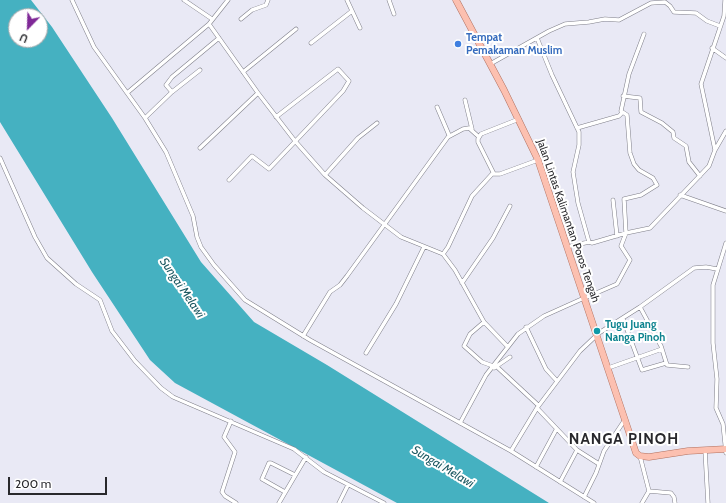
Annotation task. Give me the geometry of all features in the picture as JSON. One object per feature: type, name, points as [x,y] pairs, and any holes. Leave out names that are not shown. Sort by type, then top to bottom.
[{"type":"main road","name":"Jalan Lintas Kalimantan Poros Tengah","points":[[458,0],[492,63],[540,159],[571,246],[586,298]]},
{"type":"main road","name":"Jalan Lintas Kalimantan Poros Tengah","points":[[458,0],[520,118],[538,160],[626,419],[640,453],[726,450]]},
{"type":"main road","name":"Jalan Lintas Kalimantan Poros Tengah","points":[[598,334],[610,367],[636,453],[640,456],[688,451]]},
{"type":"street","points":[[73,0],[94,47],[145,118],[174,170],[193,216],[197,237],[208,258],[245,300],[303,336],[511,451],[594,503]]},
{"type":"street","points":[[184,0],[212,19]]},
{"type":"street","points":[[127,93],[209,24],[228,0]]},
{"type":"street","points":[[241,19],[252,10],[266,5],[268,0]]},
{"type":"street","points":[[347,0],[360,28]]},
{"type":"street","points":[[389,0],[394,14]]},
{"type":"street","points":[[715,150],[700,90],[700,84],[720,26],[725,16],[725,0]]},
{"type":"street","points":[[492,63],[565,24],[605,19],[619,20],[648,4],[664,2],[670,6],[674,12],[696,13],[707,21],[720,26]]},
{"type":"street","points":[[310,43],[352,11]]},
{"type":"street","points":[[209,24],[258,94],[295,141],[325,174],[339,189],[383,224],[410,242],[443,254],[462,283],[484,322],[507,346]]},
{"type":"street","points":[[243,72],[296,28]]},
{"type":"street","points":[[622,113],[623,96],[629,74],[644,34]]},
{"type":"street","points":[[172,92],[166,84],[219,38]]},
{"type":"street","points":[[537,38],[552,75],[577,128],[579,145],[573,172],[578,203],[589,242]]},
{"type":"street","points":[[712,48],[726,58]]},
{"type":"street","points":[[229,180],[252,156],[270,169],[342,91],[348,81],[338,69],[276,117]]},
{"type":"street","points":[[145,118],[172,92],[200,70]]},
{"type":"street","points":[[200,148],[258,94]]},
{"type":"street","points":[[623,96],[640,98],[641,112],[662,123],[673,132],[674,138],[686,146],[690,164],[700,176]]},
{"type":"street","points":[[465,100],[472,129],[479,137],[478,142],[493,173]]},
{"type":"street","points":[[438,107],[449,135]]},
{"type":"street","points":[[577,128],[619,116],[622,113]]},
{"type":"street","points":[[460,423],[502,352],[526,327],[544,316],[614,287],[620,281],[630,260],[621,246],[626,233],[624,199],[641,195],[657,185],[653,178],[639,170],[634,164],[629,142],[627,115],[622,113]]},
{"type":"street","points":[[479,137],[520,118]]},
{"type":"street","points":[[325,174],[358,138],[377,123]]},
{"type":"street","points":[[303,336],[330,292],[340,285],[449,135],[464,129],[472,129]]},
{"type":"street","points":[[571,246],[589,242],[592,243],[650,228],[709,166],[715,150],[726,131]]},
{"type":"street","points":[[0,158],[40,248],[58,269],[100,300],[109,327],[135,361],[167,394],[231,420],[294,449],[320,469],[384,503]]},
{"type":"street","points":[[493,173],[500,174],[538,160]]},
{"type":"street","points":[[443,254],[448,247],[472,196],[493,173]]},
{"type":"street","points":[[680,195],[726,211]]},
{"type":"street","points":[[613,200],[617,236]]},
{"type":"street","points":[[462,283],[493,238],[510,206]]},
{"type":"street","points":[[726,243],[713,285],[713,343],[717,382],[716,404],[717,412],[723,424],[726,450]]},
{"type":"street","points":[[366,353],[396,304],[424,247]]},
{"type":"street","points":[[511,451],[538,406],[580,351],[598,334],[640,307],[694,268],[706,267],[717,269]]},
{"type":"street","points":[[640,307],[662,349],[666,363],[669,366],[688,367]]},
{"type":"street","points":[[622,319],[636,358],[642,370],[666,363]]},
{"type":"street","points":[[484,322],[470,334],[464,346],[482,362],[495,365],[538,406],[556,430],[577,450],[599,462]]},
{"type":"street","points":[[526,327],[546,369],[557,381]]},
{"type":"street","points":[[610,367],[662,349]]},
{"type":"street","points":[[495,365],[510,357]]},
{"type":"street","points":[[584,497],[599,462],[626,419]]},
{"type":"street","points":[[231,420],[224,436],[235,452],[222,492],[225,496],[236,503]]},
{"type":"street","points":[[536,468],[556,430]]},
{"type":"street","points":[[560,482],[577,450]]},
{"type":"street","points":[[705,450],[708,503]]},
{"type":"street","points":[[640,456],[649,491],[642,503]]},
{"type":"street","points":[[279,503],[306,457]]},
{"type":"street","points":[[285,492],[263,480],[262,478],[269,463],[272,463],[295,475]]},
{"type":"street","points":[[340,503],[348,485]]},
{"type":"street","points":[[649,491],[671,493],[674,497],[675,503]]},
{"type":"water","name":"Sungai Melawi","points":[[0,0],[31,0],[37,8],[8,8],[8,48],[48,48],[48,22],[112,118],[201,262],[254,322],[327,365],[549,503],[397,503],[175,383],[150,360],[92,272],[0,122]]},
{"type":"place","name":"Tempat Pemakaman Muslim","points":[[458,44]]},
{"type":"place","name":"Tugu Juang Nanga Pinoh","points":[[597,331]]},
{"type":"district","name":"NANGA PINOH","points":[[624,440]]}]
